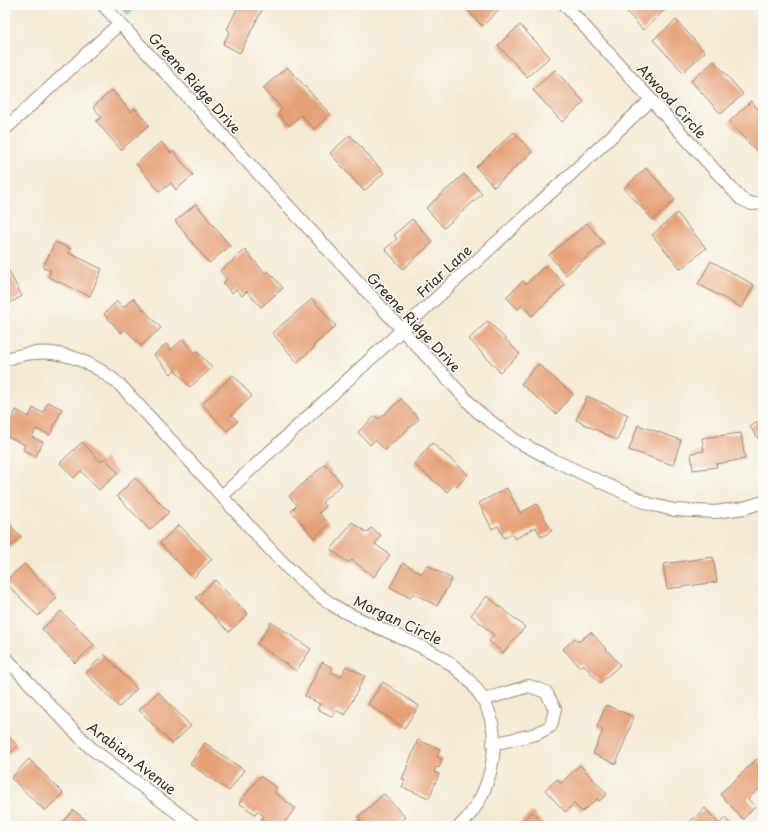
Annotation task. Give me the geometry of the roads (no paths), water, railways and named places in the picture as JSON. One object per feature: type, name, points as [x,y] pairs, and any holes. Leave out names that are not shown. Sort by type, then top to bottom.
[{"type":"street","name":"Greene Ridge Drive","points":[[103,5],[477,411],[515,440],[551,459],[649,504],[674,510],[716,512],[744,508],[763,502]]},
{"type":"street","name":"Atwood Circle","points":[[565,5],[741,199],[752,204],[763,204]]},
{"type":"street","points":[[5,129],[120,23]]},
{"type":"street","name":"Friar Lane","points":[[222,496],[651,100]]},
{"type":"street","name":"Morgan Circle","points":[[5,360],[25,354],[46,352],[85,361],[107,374],[120,385],[273,553],[307,585],[335,606],[363,622],[436,654],[446,660],[472,683],[483,700],[490,720],[493,744],[488,782],[477,805],[460,826]]},
{"type":"street","name":"Arabian Avenue","points":[[5,657],[92,749],[195,826]]},
{"type":"street","points":[[483,700],[529,686],[546,692],[555,709],[551,726],[536,734],[493,744]]}]
